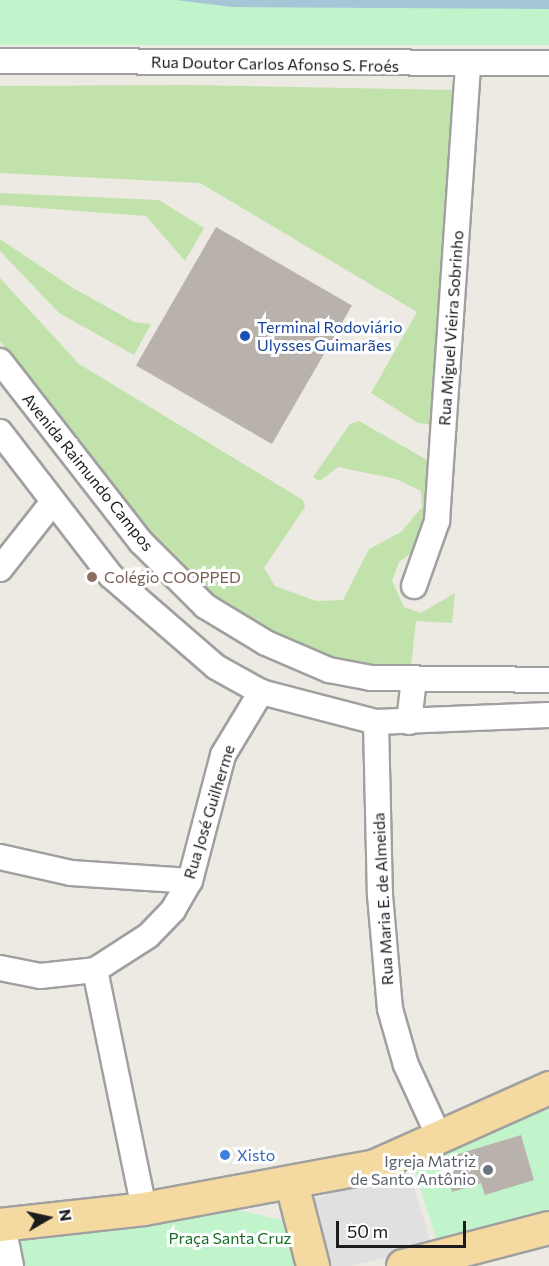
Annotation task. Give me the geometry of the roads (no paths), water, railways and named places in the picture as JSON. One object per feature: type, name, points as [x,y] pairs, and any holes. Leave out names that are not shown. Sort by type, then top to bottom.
[{"type":"main road","points":[[2,1225],[144,1209],[292,1184],[375,1166],[440,1139],[549,1088]]},
{"type":"main road","points":[[292,1184],[313,1266]]},
{"type":"main road","points":[[403,1266],[549,1228]]},
{"type":"street","name":"Rua Doutor Carlos Afonso S. Froés","points":[[0,61],[468,66],[549,63]]},
{"type":"street","name":"Rua Miguel Vieira Sobrinho","points":[[414,586],[437,521],[468,66]]},
{"type":"street","name":"Avenida Raimundo Campos","points":[[0,360],[141,542],[205,606],[266,643],[328,670],[414,679],[549,680]]},
{"type":"street","points":[[0,432],[111,576],[167,629],[216,667],[261,692],[376,722],[549,715]]},
{"type":"street","points":[[0,569],[53,502]]},
{"type":"street","points":[[409,722],[414,679]]},
{"type":"street","name":"Rua José Guilherme","points":[[0,968],[40,976],[95,970],[148,936],[190,881],[223,755],[261,692]]},
{"type":"street","name":"Rua Maria E. de Almeida","points":[[376,722],[380,895],[390,1009],[406,1065],[440,1139]]},
{"type":"street","points":[[0,857],[71,873],[190,881]]},
{"type":"street","points":[[95,970],[144,1209]]},
{"type":"street","points":[[2,1225],[11,1266]]},
{"type":"water","points":[[176,0],[549,0],[549,9],[232,7]]},
{"type":"place","name":"Terminal Rodoviário Ulysses Guimarães","points":[[245,336]]},
{"type":"place","name":"Colégio COOPPED","points":[[92,577]]},
{"type":"place","name":"Xisto","points":[[225,1155]]},
{"type":"place","name":"Igreja Matriz de Santo Antônio","points":[[488,1170]]},
{"type":"park label","name":"Praça Santa Cruz","points":[[230,1238]]}]
